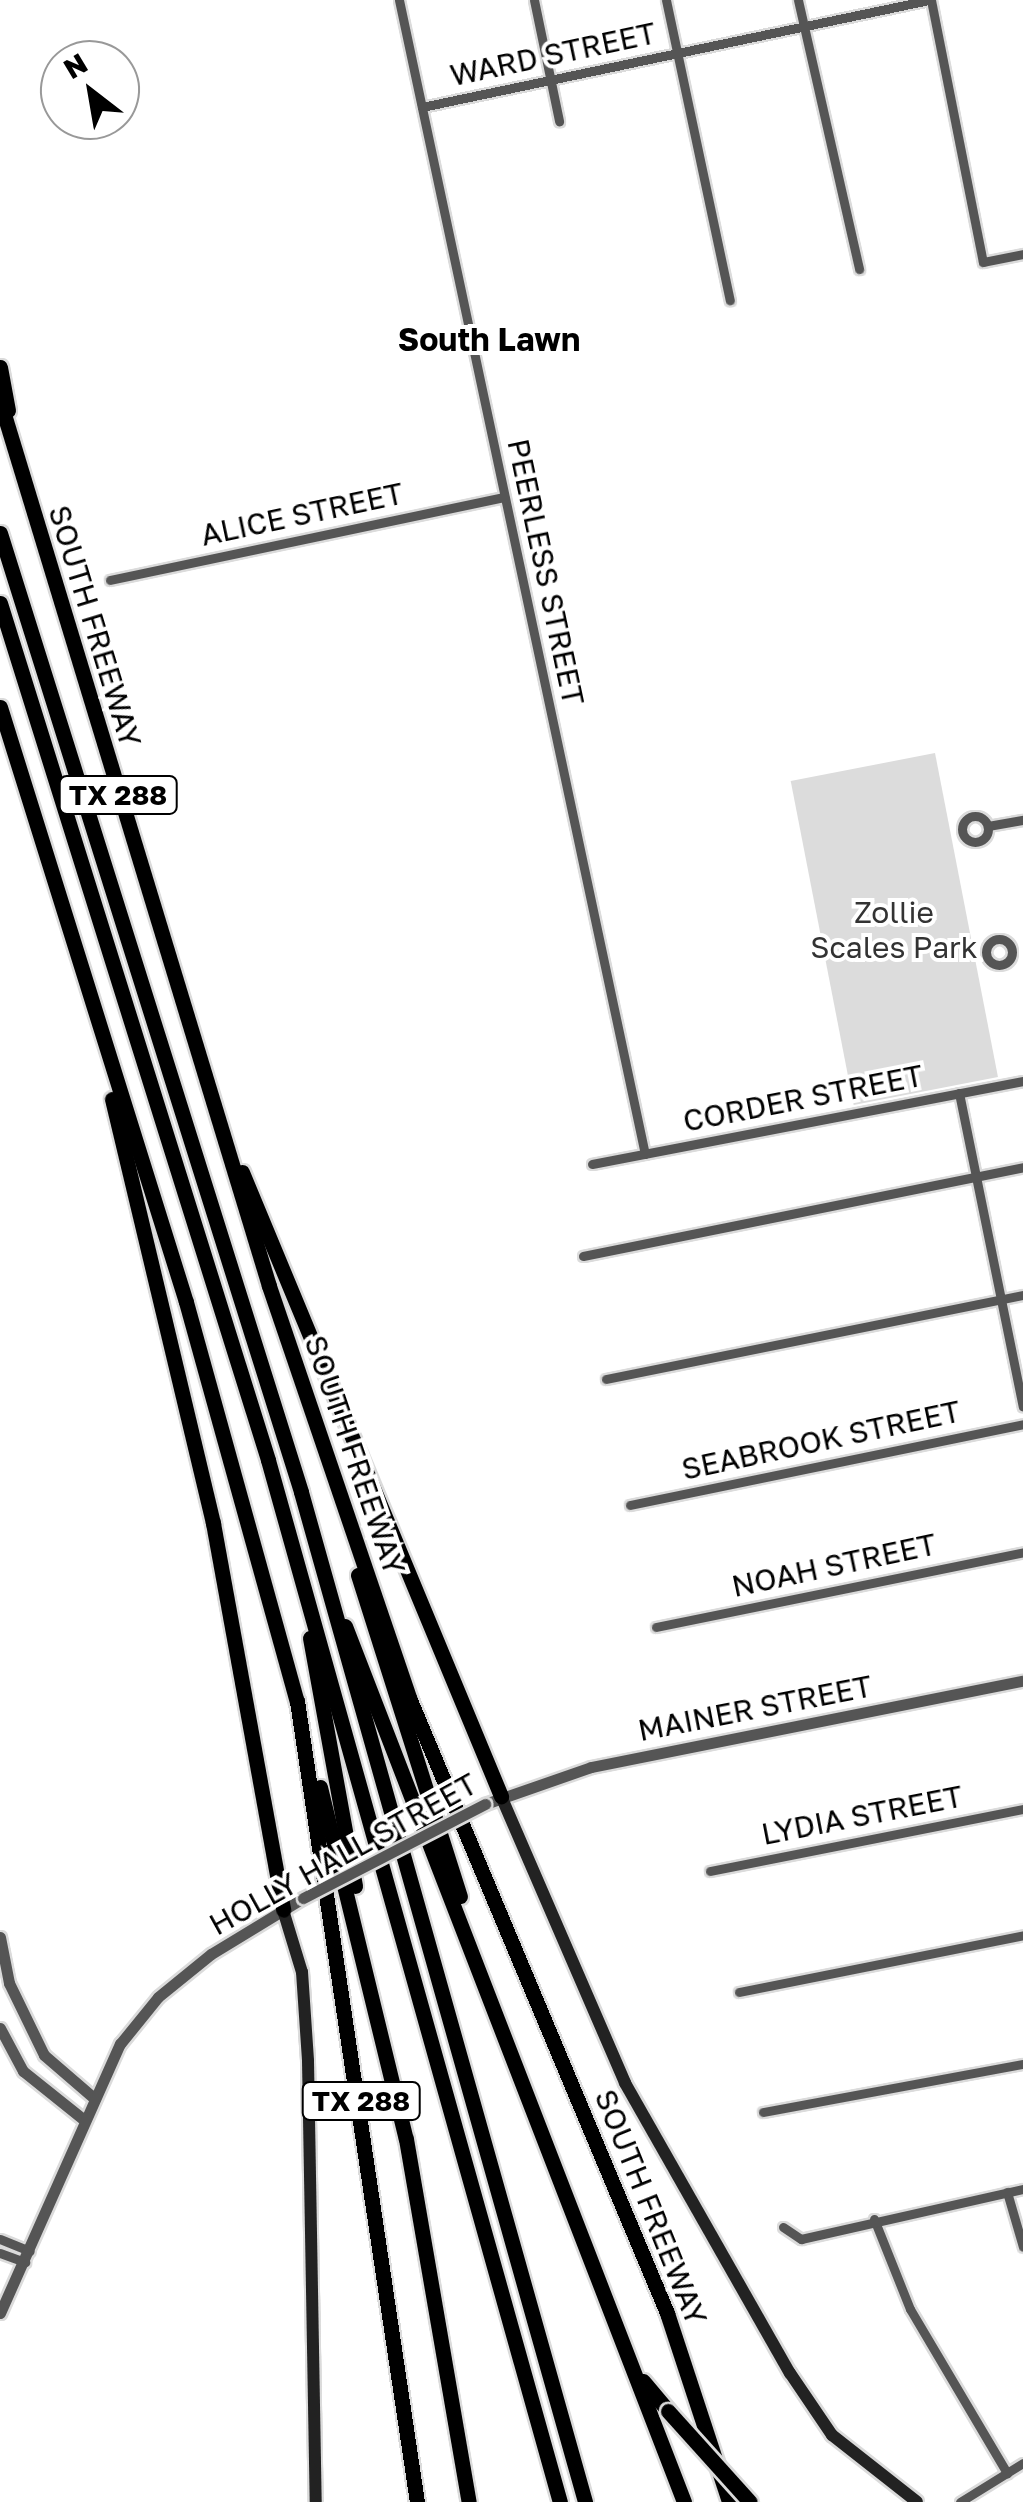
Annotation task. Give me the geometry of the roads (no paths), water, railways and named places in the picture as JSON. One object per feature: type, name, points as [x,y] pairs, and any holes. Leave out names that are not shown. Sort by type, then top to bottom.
[{"type":"highway","points":[[0,367],[21,473]]},
{"type":"highway","name":"SOUTH FREEWAY","points":[[0,401],[217,1116],[330,1468],[410,1700],[667,2313],[729,2502]]},
{"type":"highway","points":[[0,533],[333,1605],[584,2502]]},
{"type":"highway","points":[[0,603],[268,1460],[560,2502]]},
{"type":"highway","name":"TX 288","points":[[0,707],[186,1302],[297,1701],[417,2502]]},
{"type":"highway","points":[[83,978],[210,1506],[278,1844],[283,1910]]},
{"type":"highway","points":[[217,1116],[304,1308],[501,1796]]},
{"type":"highway","points":[[268,1460],[269,1494],[308,1632],[347,1815],[358,1930]]},
{"type":"highway","points":[[330,1468],[384,1666],[496,2010]]},
{"type":"highway","points":[[333,1605],[357,1648],[684,2502]]},
{"type":"highway","points":[[297,1701],[358,1930],[406,2140],[469,2502]]},
{"type":"highway","points":[[635,2370],[750,2502]]},
{"type":"highway","points":[[449,2390],[458,2502]]},
{"type":"main road","points":[[501,1796],[625,2084],[832,2435],[918,2502]]},
{"type":"main road","points":[[283,1910],[302,1972],[308,2061],[316,2502]]},
{"type":"street","name":"PEERLESS STREET","points":[[399,0],[646,1154]]},
{"type":"street","points":[[534,0],[559,121]]},
{"type":"street","points":[[666,0],[730,300]]},
{"type":"street","points":[[798,0],[859,269]]},
{"type":"street","name":"WARD STREET","points":[[422,108],[930,0]]},
{"type":"street","points":[[930,0],[984,262],[1023,254]]},
{"type":"street","name":"ALICE STREET","points":[[110,580],[504,497]]},
{"type":"street","points":[[988,826],[1023,820]]},
{"type":"street","points":[[1011,950],[1023,947]]},
{"type":"street","name":"CORDER STREET","points":[[592,1164],[1023,1080]]},
{"type":"street","points":[[958,1093],[1023,1407]]},
{"type":"street","points":[[583,1256],[1023,1168]]},
{"type":"street","points":[[606,1379],[1023,1296]]},
{"type":"street","name":"SEABROOK STREET","points":[[630,1505],[1023,1424]]},
{"type":"street","name":"NOAH STREET","points":[[656,1627],[1023,1552]]},
{"type":"street","name":"MAINER STREET","points":[[501,1796],[591,1767],[1023,1681]]},
{"type":"street","name":"HOLLY HALL STREET","points":[[0,2313],[83,2119],[120,2044],[158,1997],[283,1910],[501,1796]]},
{"type":"street","name":"LYDIA STREET","points":[[710,1871],[1023,1809]]},
{"type":"street","points":[[739,1992],[1023,1936]]},
{"type":"street","points":[[0,1938],[5,1988],[44,2055],[95,2099]]},
{"type":"street","points":[[0,2028],[22,2071],[83,2119]]},
{"type":"street","points":[[763,2112],[1023,2064]]},
{"type":"street","points":[[783,2227],[801,2239],[874,2219],[1023,2189]]},
{"type":"street","points":[[1007,2192],[1023,2247]]},
{"type":"street","points":[[874,2219],[903,2295],[1007,2472]]},
{"type":"street","points":[[0,2239],[27,2256]]},
{"type":"street","points":[[0,2253],[27,2256]]},
{"type":"street","points":[[960,2502],[1023,2462]]},
{"type":"district","name":"South Lawn","points":[[489,339]]},
{"type":"park label","name":"Zollie Scales Park","points":[[894,929]]}]
